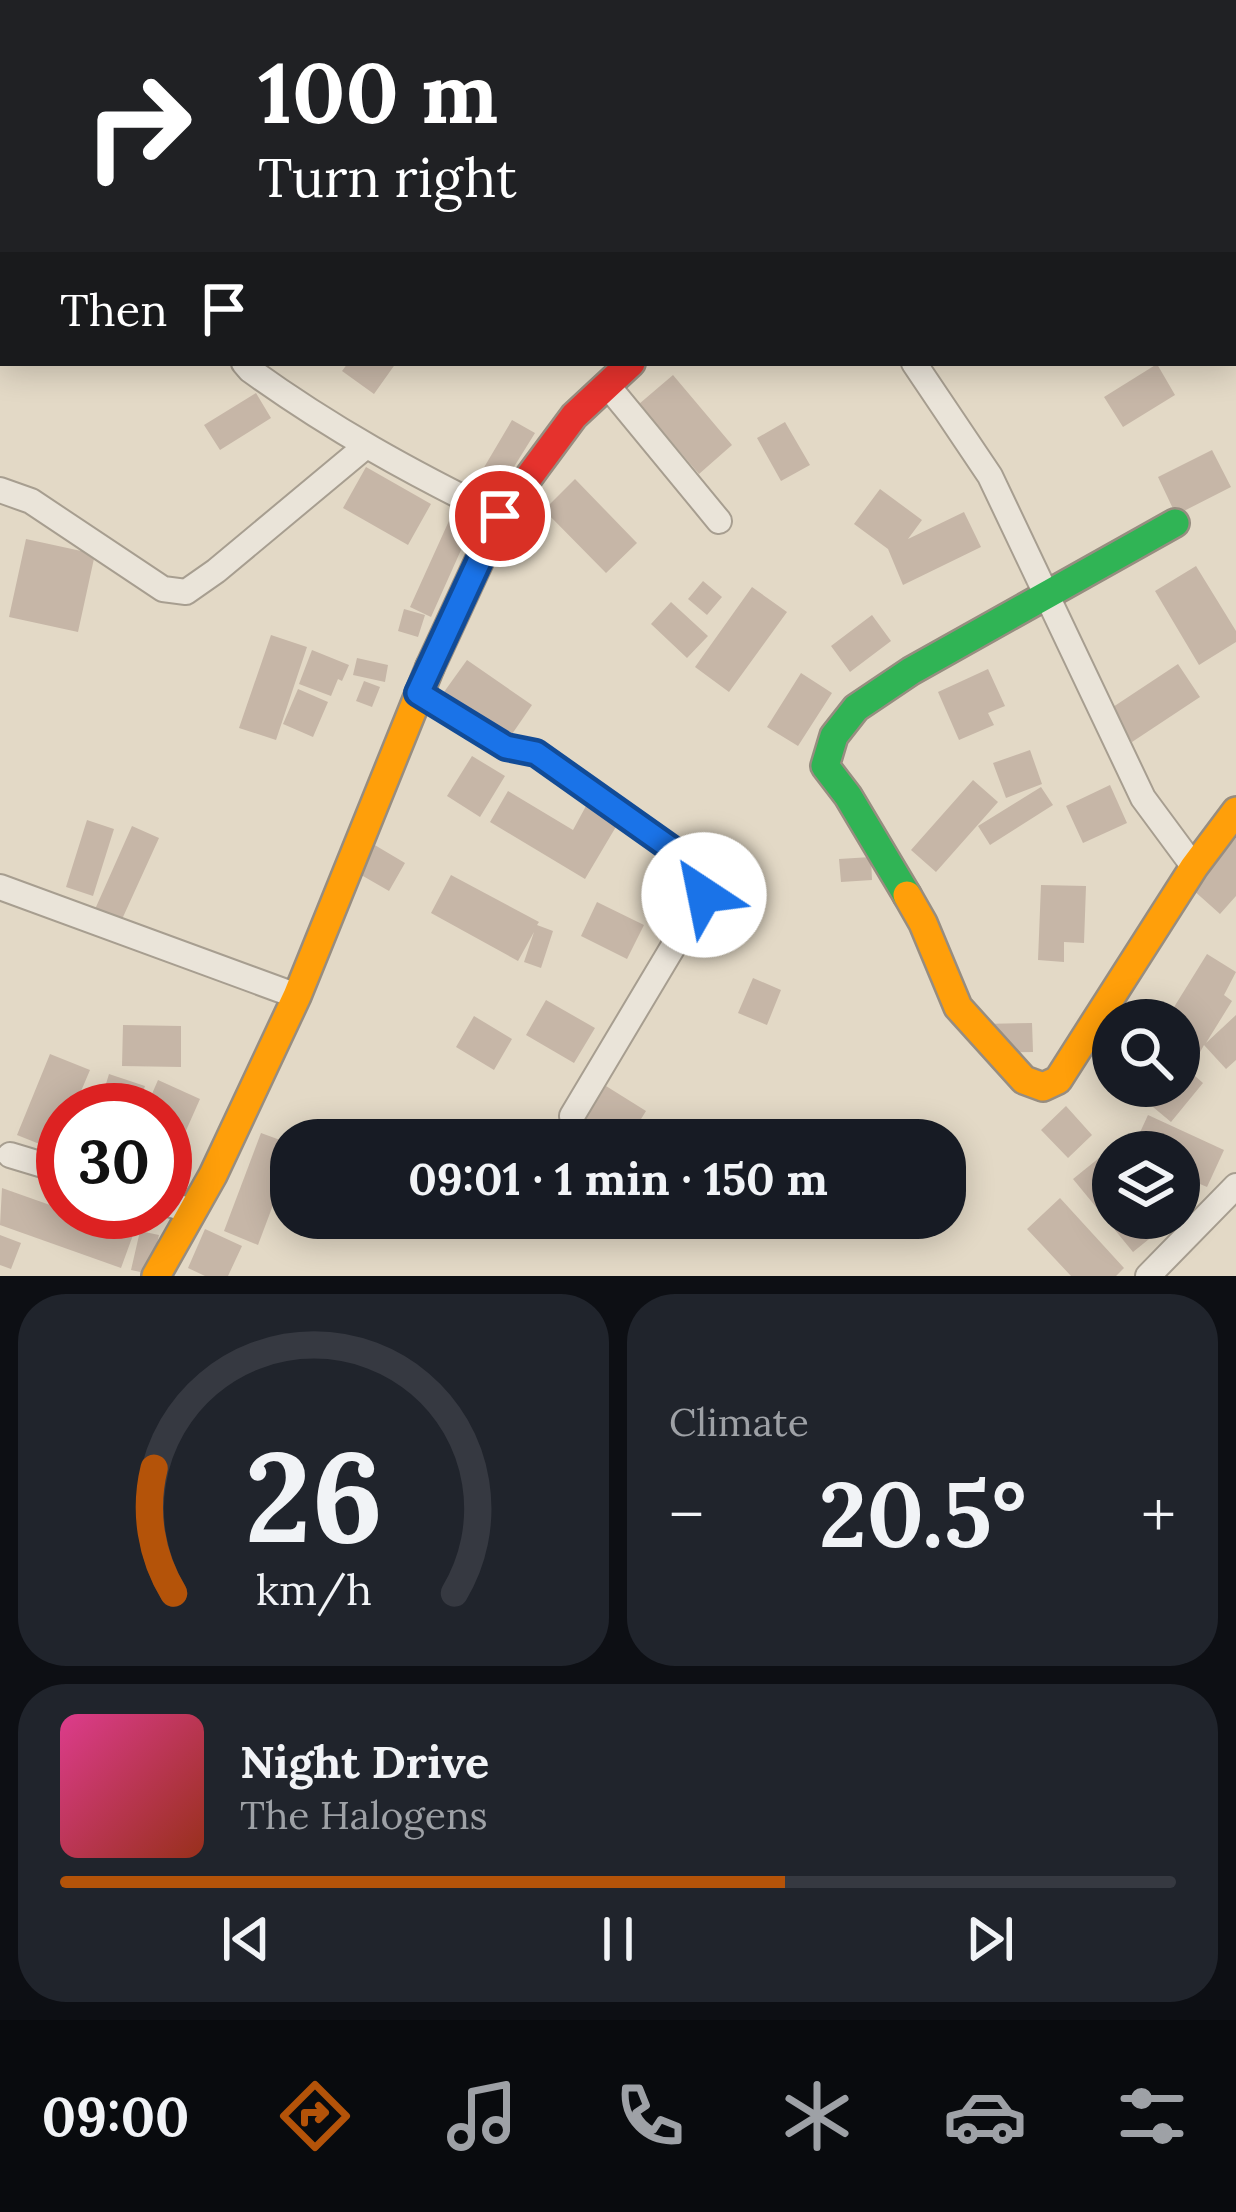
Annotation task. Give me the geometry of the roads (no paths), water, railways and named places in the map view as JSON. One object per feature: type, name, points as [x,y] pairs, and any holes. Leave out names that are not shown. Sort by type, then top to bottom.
[{"type":"street","points":[[247,366],[308,412],[405,470],[500,516]]},
{"type":"street","points":[[192,1194],[213,1175],[297,996],[418,693],[500,516],[574,416],[628,366]]},
{"type":"street","points":[[916,366],[990,476],[1143,798],[1194,867]]},
{"type":"street","points":[[607,385],[719,521]]},
{"type":"street","points":[[0,490],[31,501],[164,589],[186,592],[366,446]]},
{"type":"street","points":[[1175,523],[910,671],[856,707],[834,736],[825,766],[848,796],[923,923],[958,1007],[1024,1081],[1043,1087],[1058,1080],[1194,867],[1236,811]]},
{"type":"street","points":[[418,693],[506,747],[536,753],[697,867],[704,882],[704,895],[572,1116]]},
{"type":"street","points":[[0,887],[297,996]]},
{"type":"street","points":[[10,1155],[36,1163]]},
{"type":"street","points":[[1148,1276],[1236,1186]]},
{"type":"street","points":[[156,1276],[168,1239]]}]
